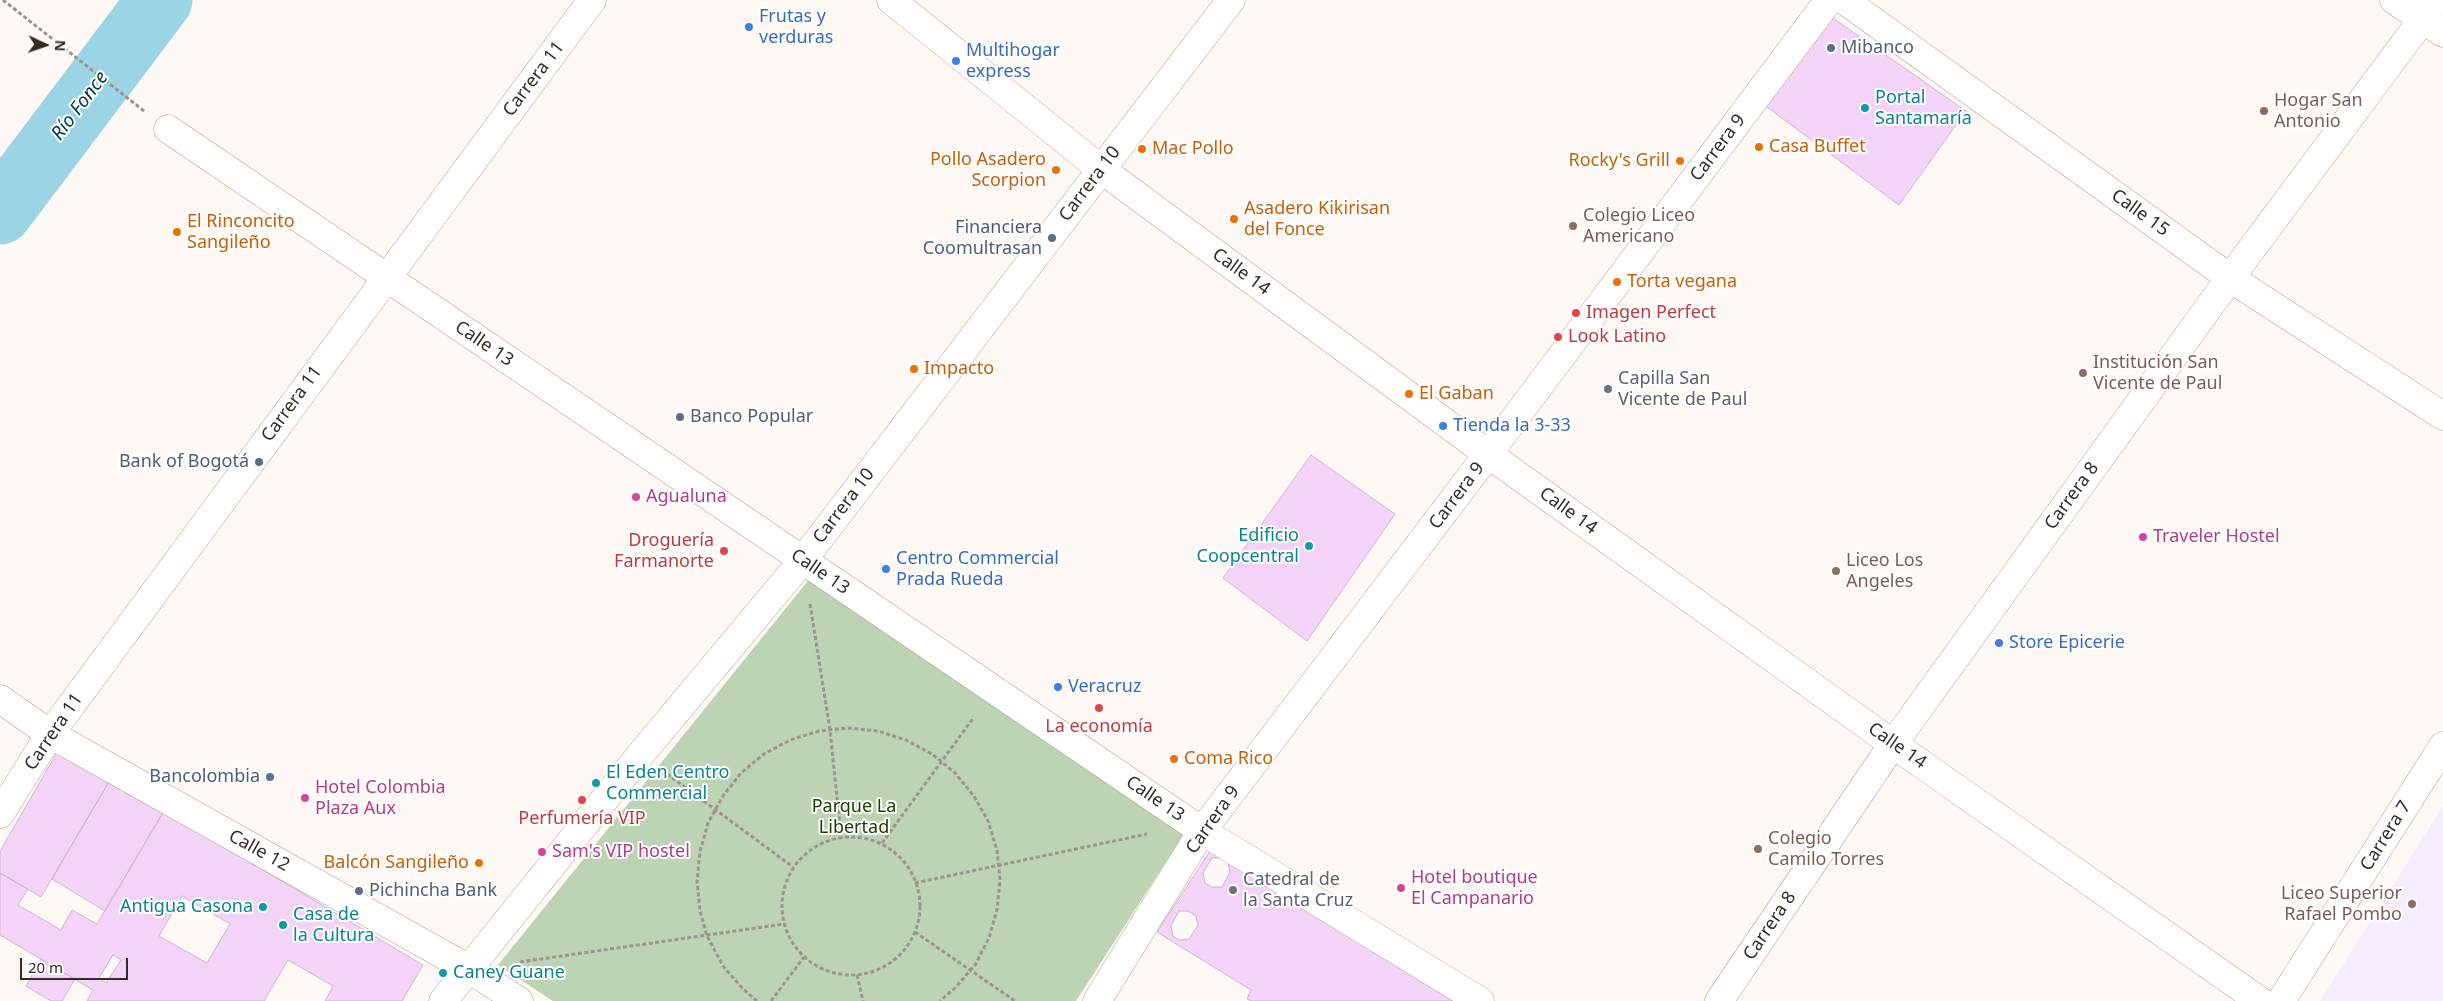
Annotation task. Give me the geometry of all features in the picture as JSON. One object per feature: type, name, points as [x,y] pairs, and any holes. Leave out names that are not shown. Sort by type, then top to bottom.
[{"type":"street","name":"Carrera 11","points":[[0,814],[50,734],[592,0]]},
{"type":"street","name":"Calle 14","points":[[891,0],[1102,170],[1488,454],[1893,744],[2260,1001]]},
{"type":"street","name":"Carrera 10","points":[[443,1001],[642,754],[803,560],[1231,0]]},
{"type":"street","name":"Carrera 9","points":[[1097,1001],[1197,827],[1488,454],[1829,0]]},
{"type":"street","name":"Calle 15","points":[[1844,0],[2230,278],[2443,416]]},
{"type":"street","points":[[2394,0],[2434,17]]},
{"type":"street","name":"Carrera 8","points":[[1719,1001],[1893,744],[2230,278],[2434,17]]},
{"type":"street","name":"Calle 13","points":[[168,129],[1197,827],[1480,1001]]},
{"type":"street","name":"Calle 12","points":[[0,699],[50,734],[469,968],[519,1001]]},
{"type":"street","name":"Carrera 7","points":[[2281,1001],[2443,746]]},
{"type":"path","points":[[3,0],[168,129]]},
{"type":"path","points":[[803,560],[830,730],[841,836]]},
{"type":"path","points":[[882,843],[994,690]]},
{"type":"path","points":[[757,1001],[742,989],[724,966],[707,936],[700,911],[698,882],[700,852],[708,823],[723,796],[741,773],[764,754],[790,740],[830,730],[848,728],[878,731],[906,740],[932,754],[955,773],[974,796],[988,822],[997,850],[1000,880],[997,910],[989,938],[970,970],[956,988],[940,1001]]},
{"type":"path","points":[[642,754],[715,811],[793,867]]},
{"type":"path","points":[[915,883],[1197,827]]},
{"type":"path","points":[[841,836],[862,837],[882,843],[899,856],[912,872],[919,892],[920,913],[915,932],[906,948],[892,962],[876,971],[857,975],[838,974],[820,968],[804,958],[792,942],[784,924],[782,905],[785,885],[793,867],[806,852],[822,842],[841,836]]},
{"type":"path","points":[[469,968],[784,924]]},
{"type":"path","points":[[915,932],[1015,1001]]},
{"type":"path","points":[[771,1001],[804,958]]},
{"type":"path","points":[[857,975],[863,1001]]},
{"type":"shaded area","name":"Liceo Superior Rafael Pombo","points":[[2443,806],[2443,1001],[2320,1001]]},
{"type":"green space","name":"Parque La Libertad","points":[[815,572],[1186,831],[1076,1001],[553,1001],[498,965]]},
{"type":"building","name":"Portal Santamaría","points":[[1830,16],[1966,111],[1899,205],[1763,104]]},
{"type":"building","name":"Edificio Coopcentral","points":[[1311,455],[1395,514],[1307,641],[1223,578]]},
{"type":"building","points":[[59,749],[110,780],[41,897],[0,873],[0,851]]},
{"type":"building","points":[[110,780],[164,811],[105,911],[52,879]]},
{"type":"building","name":"Antigua Casona","points":[[164,811],[423,965],[402,1001],[325,1001],[333,986],[288,960],[264,1001],[87,1001],[93,990],[0,935],[0,873],[28,889],[18,905],[61,930],[72,910],[97,924]],"holes":[[[182,896],[230,924],[207,963],[159,936]],[[113,955],[121,960],[106,983],[99,978]]]},
{"type":"building","name":"Catedral de la Santa Cruz","points":[[1212,848],[1460,1001],[1251,1001],[1247,999],[1251,990],[1157,932]]},
{"type":"building","points":[[1212,858],[1221,858],[1228,863],[1230,872],[1222,887],[1212,887],[1205,883],[1203,873]]},
{"type":"building","points":[[1179,911],[1188,911],[1196,916],[1198,925],[1189,939],[1179,940],[1173,936],[1171,926]]},
{"type":"building","points":[[41,959],[75,979],[62,1001],[51,1001],[26,986]]},
{"type":"waterway","name":"Río Fonce","points":[[0,212],[160,0]]},
{"type":"place","name":"Frutas y verduras","points":[[749,27]]},
{"type":"place","name":"Mibanco","points":[[1831,48]]},
{"type":"place","name":"Multihogar express","points":[[956,61]]},
{"type":"place","name":"Portal Santamaría","points":[[1865,108]]},
{"type":"place","name":"Hogar San Antonio","points":[[2264,111]]},
{"type":"place","name":"Casa Buffet","points":[[1759,147]]},
{"type":"place","name":"Mac Pollo","points":[[1142,149]]},
{"type":"place","name":"Rocky's Grill","points":[[1680,161]]},
{"type":"place","name":"Pollo Asadero Scorpion","points":[[1056,170]]},
{"type":"place","name":"Asadero Kikirisan del Fonce","points":[[1234,219]]},
{"type":"place","name":"Colegio Liceo Americano","points":[[1573,226]]},
{"type":"place","name":"El Rinconcito Sangileño","points":[[177,232]]},
{"type":"place","name":"Financiera Coomultrasan","points":[[1052,238]]},
{"type":"place","name":"Torta vegana","points":[[1617,282]]},
{"type":"place","name":"Imagen Perfect","points":[[1576,313]]},
{"type":"place","name":"Look Latino","points":[[1558,337]]},
{"type":"place","name":"Impacto","points":[[914,369]]},
{"type":"place","name":"Institución San Vicente de Paul","points":[[2083,373]]},
{"type":"place","name":"Capilla San Vicente de Paul","points":[[1608,389]]},
{"type":"place","name":"El Gaban","points":[[1409,394]]},
{"type":"place","name":"Banco Popular","points":[[680,417]]},
{"type":"place","name":"Tienda la 3-33","points":[[1443,426]]},
{"type":"place","name":"Bank of Bogotá","points":[[259,462]]},
{"type":"place","name":"Agualuna","points":[[636,497]]},
{"type":"place","name":"Traveler Hostel","points":[[2143,537]]},
{"type":"place","name":"Edificio Coopcentral","points":[[1309,546]]},
{"type":"place","name":"Droguería Farmanorte","points":[[724,551]]},
{"type":"place","name":"Centro Commercial Prada Rueda","points":[[886,569]]},
{"type":"place","name":"Liceo Los Angeles","points":[[1836,571]]},
{"type":"place","name":"Store Epicerie","points":[[1999,643]]},
{"type":"place","name":"Veracruz","points":[[1058,687]]},
{"type":"place","name":"La economía","points":[[1099,708]]},
{"type":"place","name":"Coma Rico","points":[[1174,759]]},
{"type":"place","name":"Bancolombia","points":[[270,777]]},
{"type":"place","name":"El Eden Centro Commercial","points":[[596,783]]},
{"type":"place","name":"Hotel Colombia Plaza Aux","points":[[305,798]]},
{"type":"place","name":"Perfumería VIP","points":[[582,800]]},
{"type":"place","name":"Colegio Camilo Torres","points":[[1758,849]]},
{"type":"place","name":"Sam's VIP hostel","points":[[542,852]]},
{"type":"place","name":"Balcón Sangileño","points":[[479,863]]},
{"type":"place","name":"Hotel boutique El Campanario","points":[[1401,888]]},
{"type":"place","name":"Catedral de la Santa Cruz","points":[[1233,890]]},
{"type":"place","name":"Pichincha Bank","points":[[359,891]]},
{"type":"place","name":"Liceo Superior Rafael Pombo","points":[[2412,904]]},
{"type":"place","name":"Antigua Casona","points":[[263,907]]},
{"type":"place","name":"Casa de la Cultura","points":[[283,925]]},
{"type":"place","name":"Caney Guane","points":[[443,973]]}]
